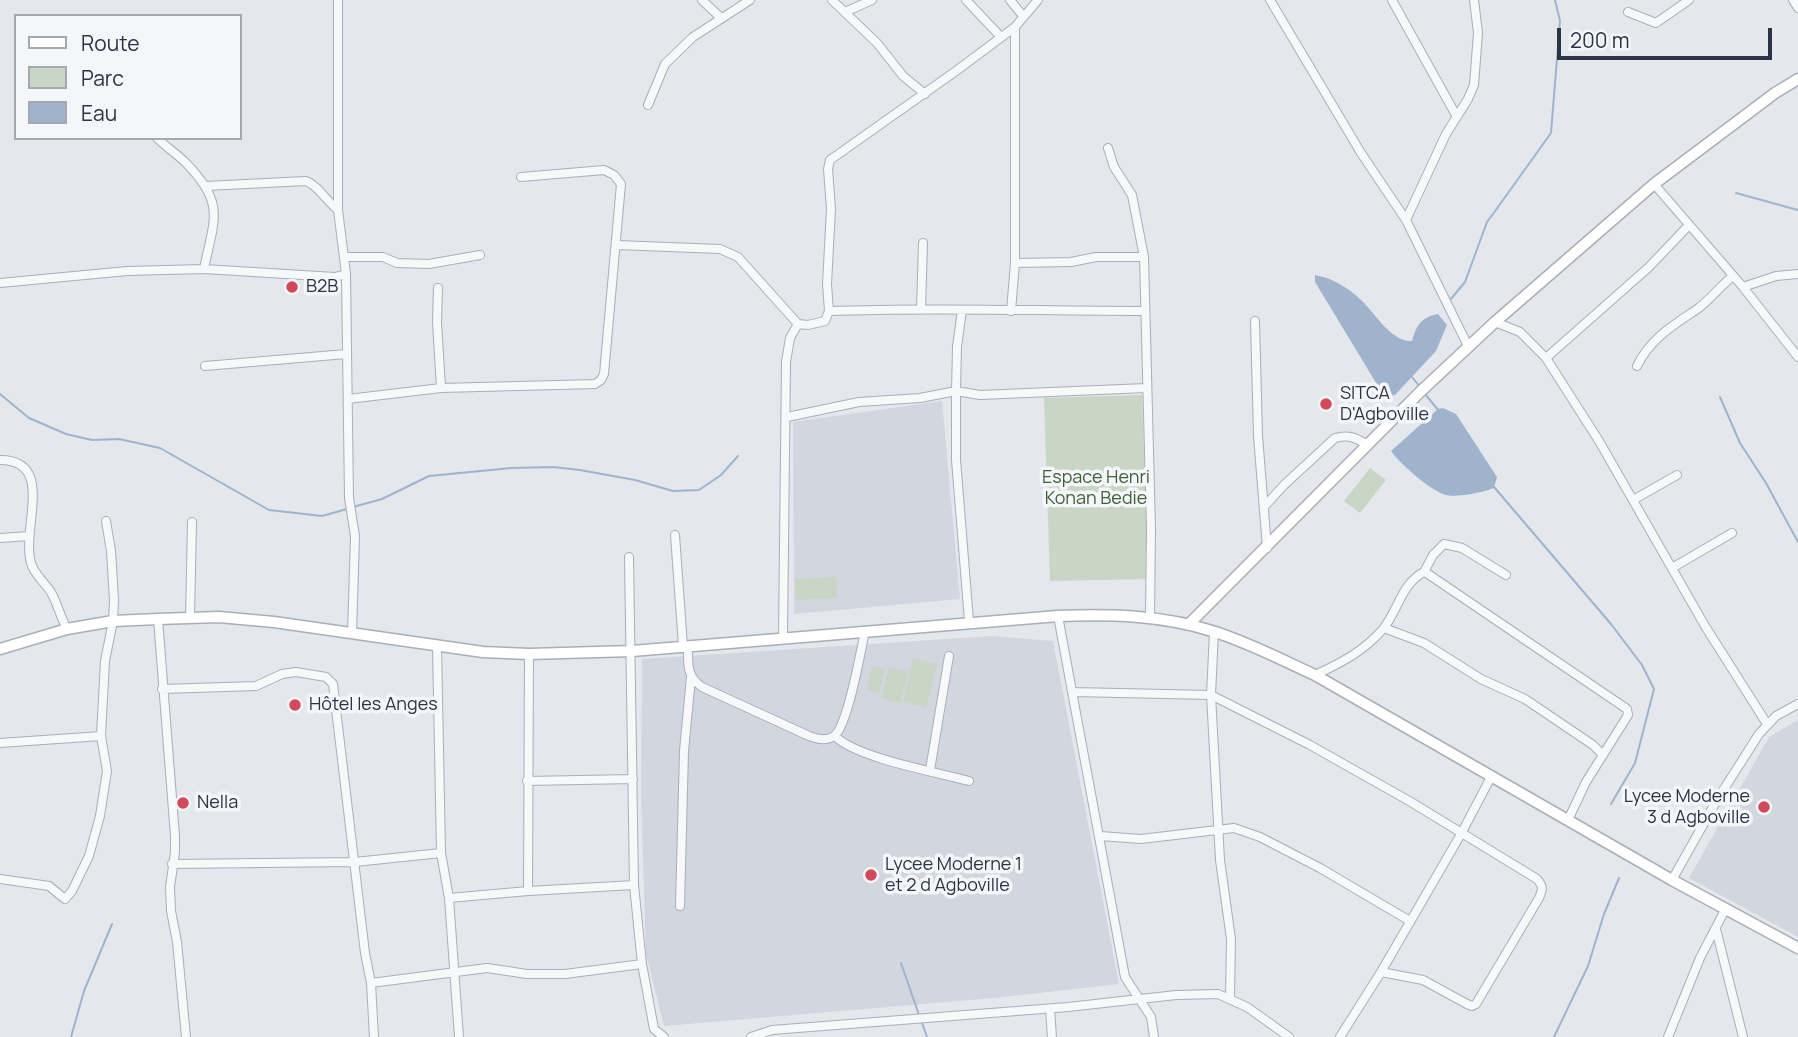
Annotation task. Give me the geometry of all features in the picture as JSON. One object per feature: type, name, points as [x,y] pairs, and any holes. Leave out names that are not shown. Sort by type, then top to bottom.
[{"type":"main road","points":[[1189,624],[1495,321],[1654,184],[1774,93],[1798,79]]},
{"type":"main road","points":[[0,649],[67,629],[113,621],[219,617],[274,622],[483,652],[528,654],[632,651],[969,621],[1058,616],[1105,614],[1189,624],[1214,631],[1315,676],[1672,880],[1798,948]]},
{"type":"street","points":[[338,0],[338,210],[346,274],[349,498],[355,536],[352,634]]},
{"type":"street","points":[[702,0],[721,18]]},
{"type":"street","points":[[648,104],[665,64],[694,37],[751,0]]},
{"type":"street","points":[[832,0],[877,43],[903,76],[925,94]]},
{"type":"street","points":[[845,12],[872,0]]},
{"type":"street","points":[[966,0],[1000,36]]},
{"type":"street","points":[[1010,0],[1023,16]]},
{"type":"street","points":[[617,245],[729,251],[738,257],[798,324],[808,325],[824,321],[828,312],[830,160],[859,142],[1015,26],[1038,0]]},
{"type":"street","points":[[1270,0],[1361,153],[1406,220],[1468,346]]},
{"type":"street","points":[[1392,0],[1457,117]]},
{"type":"street","points":[[1406,220],[1446,134],[1474,85],[1478,33],[1474,0]]},
{"type":"street","points":[[1628,12],[1656,23],[1689,0]]},
{"type":"street","points":[[1793,0],[1798,8]]},
{"type":"street","points":[[1011,311],[1015,263],[1015,26]]},
{"type":"street","points":[[159,140],[185,162],[206,186],[215,206],[204,269]]},
{"type":"street","points":[[1108,148],[1114,167],[1132,195],[1144,257],[1151,528],[1150,618]]},
{"type":"street","points":[[348,399],[440,388],[595,384],[601,380],[604,374],[621,184],[614,174],[604,170],[521,177]]},
{"type":"street","points":[[206,186],[306,181],[316,185],[325,200],[338,210]]},
{"type":"street","points":[[1654,184],[1743,287],[1798,358]]},
{"type":"street","points":[[1546,358],[1648,267],[1688,226]]},
{"type":"street","points":[[921,309],[923,243]]},
{"type":"street","points":[[345,257],[383,257],[397,263],[429,264],[480,255]]},
{"type":"street","points":[[1015,263],[1071,262],[1096,257],[1144,257]]},
{"type":"street","points":[[0,283],[127,271],[204,269],[324,276],[346,274]]},
{"type":"street","points":[[1743,287],[1776,276],[1798,274]]},
{"type":"street","points":[[1636,366],[1644,350],[1659,336],[1697,309],[1733,276]]},
{"type":"street","points":[[438,288],[440,388]]},
{"type":"street","points":[[828,312],[942,307],[1011,311],[1145,311]]},
{"type":"street","points":[[962,310],[957,347],[956,460],[969,621]]},
{"type":"street","points":[[1255,321],[1258,436],[1267,548]]},
{"type":"street","points":[[1495,321],[1520,332],[1546,358],[1594,432],[1672,568],[1767,724]]},
{"type":"street","points":[[783,637],[788,345],[798,324]]},
{"type":"street","points":[[205,366],[346,354]]},
{"type":"street","points":[[786,417],[859,402],[920,398],[956,391],[980,395],[1146,388]]},
{"type":"street","points":[[1264,507],[1283,485],[1335,438],[1345,435],[1368,445]]},
{"type":"street","points":[[0,460],[15,460],[24,464],[30,474],[33,496],[29,536],[32,567],[52,593],[67,629]]},
{"type":"street","points":[[1633,500],[1677,475]]},
{"type":"street","points":[[0,879],[49,886],[64,898],[68,898],[89,856],[100,816],[107,771],[101,736],[106,661],[113,621],[111,551],[106,521]]},
{"type":"street","points":[[190,618],[192,522]]},
{"type":"street","points":[[1672,568],[1732,533]]},
{"type":"street","points":[[675,535],[685,646],[691,677],[684,751],[680,906]]},
{"type":"street","points":[[0,537],[29,536]]},
{"type":"street","points":[[1315,676],[1359,652],[1384,628],[1411,582],[1424,572],[1433,555],[1444,544],[1462,548],[1506,575]]},
{"type":"street","points":[[629,557],[634,885],[642,964],[653,1029],[664,1037]]},
{"type":"street","points":[[1424,572],[1627,709],[1628,715],[1586,782],[1568,820]]},
{"type":"street","points":[[1058,616],[1125,977],[1151,1017],[1154,1037]]},
{"type":"street","points":[[158,619],[175,836],[171,911],[177,942],[186,1037]]},
{"type":"street","points":[[1384,628],[1424,643],[1481,679],[1525,699],[1593,744],[1603,755]]},
{"type":"street","points":[[691,677],[702,687],[723,698],[809,736],[819,739],[835,736],[840,729],[855,682],[865,631]]},
{"type":"street","points":[[1214,631],[1211,695],[1220,860],[1231,939],[1230,999]]},
{"type":"street","points":[[437,645],[441,853],[449,898],[459,1037]]},
{"type":"street","points":[[528,654],[528,891]]},
{"type":"street","points":[[930,770],[949,656]]},
{"type":"street","points":[[162,689],[256,686],[282,674],[296,672],[313,673],[330,680],[335,694],[370,983],[374,1037]]},
{"type":"street","points":[[1073,692],[1211,695],[1310,745],[1411,802],[1537,879],[1543,890],[1476,1004],[1472,1006],[1423,980],[1381,972]]},
{"type":"street","points":[[1672,880],[1717,800],[1767,724],[1798,704]]},
{"type":"street","points":[[0,743],[101,736]]},
{"type":"street","points":[[835,736],[842,743],[882,759],[969,781]]},
{"type":"street","points":[[1340,1037],[1381,972],[1492,776]]},
{"type":"street","points":[[527,781],[633,779]]},
{"type":"street","points":[[1100,836],[1141,839],[1234,828],[1260,837],[1320,868],[1410,920]]},
{"type":"street","points":[[172,864],[355,862],[441,853]]},
{"type":"street","points":[[449,898],[634,885]]},
{"type":"street","points":[[1668,1037],[1700,958],[1726,908]]},
{"type":"street","points":[[1716,929],[1743,1037]]},
{"type":"street","points":[[370,983],[487,968],[527,974],[565,974],[642,964]]},
{"type":"street","points":[[751,1037],[772,1030],[815,1033],[1175,995],[1218,994],[1247,1007],[1289,1037]]},
{"type":"street","points":[[1050,1009],[1052,1037]]},
{"type":"street","points":[[1674,1022],[1676,1037]]},
{"type":"shaded area","points":[[942,401],[960,599],[794,614],[793,422]]},
{"type":"shaded area","name":"Lycee Moderne 1 et 2 d Agboville","points":[[992,636],[1053,641],[1119,984],[994,998],[664,1026],[646,954],[641,796],[642,659]]},
{"type":"shaded area","name":"Lycee Moderne 3 d Agboville","points":[[1798,720],[1798,937],[1689,878],[1769,737]]},
{"type":"green space","name":"Espace Henri Konan Bedie","points":[[1142,395],[1148,579],[1050,581],[1044,398]]},
{"type":"green space","points":[[1370,468],[1386,480],[1360,513],[1344,501]]},
{"type":"green space","points":[[836,577],[837,598],[797,600],[795,579]]},
{"type":"green space","points":[[913,658],[937,664],[926,708],[903,702]]},
{"type":"green space","points":[[872,666],[885,669],[879,693],[867,690]]},
{"type":"green space","points":[[889,667],[908,672],[900,703],[881,698]]},
{"type":"water","points":[[1315,275],[1350,291],[1383,325],[1404,340],[1412,341],[1420,323],[1432,315],[1438,314],[1447,325],[1436,351],[1395,395],[1386,396],[1381,391],[1315,282]]},
{"type":"water","points":[[1443,408],[1456,414],[1497,477],[1494,488],[1470,494],[1446,495],[1416,476],[1391,451],[1438,409]]},
{"type":"waterway","points":[[1450,300],[1465,282],[1487,222],[1551,133],[1560,21],[1555,0]]},
{"type":"waterway","points":[[1736,193],[1798,210]]},
{"type":"waterway","points":[[1412,377],[1420,387]]},
{"type":"waterway","points":[[0,394],[29,418],[66,434],[92,440],[119,439],[160,448],[269,510],[322,516],[347,509]]},
{"type":"waterway","points":[[1425,394],[1439,411]]},
{"type":"waterway","points":[[1720,397],[1740,443],[1766,483],[1798,542]]},
{"type":"waterway","points":[[353,507],[382,499],[429,476],[511,468],[553,467],[580,470],[635,480],[673,491],[699,490],[721,475],[738,456]]},
{"type":"waterway","points":[[1494,487],[1611,624],[1642,665],[1654,689],[1635,763],[1611,804]]},
{"type":"waterway","points":[[1554,1037],[1588,966],[1604,914],[1619,878]]},
{"type":"waterway","points":[[71,1037],[84,991],[112,924]]},
{"type":"waterway","points":[[901,963],[919,1015]]},
{"type":"waterway","points":[[922,1023],[927,1037]]},
{"type":"place","name":"B2B","points":[[292,287]]},
{"type":"place","name":"SITCA D'Agboville","points":[[1326,404]]},
{"type":"place","name":"Hôtel les Anges","points":[[295,705]]},
{"type":"place","name":"Nella","points":[[183,803]]},
{"type":"place","name":"Lycee Moderne 3 d Agboville","points":[[1764,807]]},
{"type":"place","name":"Lycee Moderne 1 et 2 d Agboville","points":[[871,875]]}]
